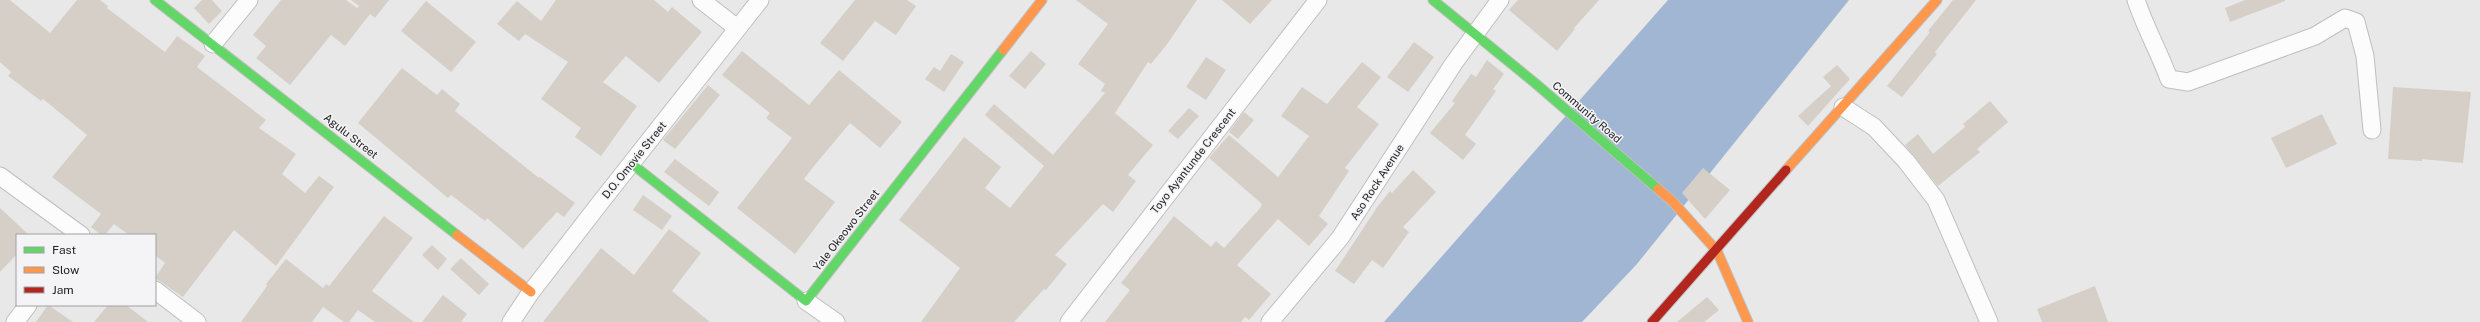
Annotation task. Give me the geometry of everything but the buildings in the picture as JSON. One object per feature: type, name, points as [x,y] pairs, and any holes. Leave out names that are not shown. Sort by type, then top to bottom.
[{"type":"street","name":"Agulu Street","points":[[155,0],[531,292]]},
{"type":"street","points":[[213,44],[249,0]]},
{"type":"street","points":[[701,0],[737,28]]},
{"type":"street","name":"D.O. Omovie Street","points":[[511,322],[531,292],[760,0]]},
{"type":"street","name":"Yale Okeowo Street","points":[[806,301],[1042,0]]},
{"type":"street","name":"Toyo Ayantunde Crescent","points":[[1068,322],[1318,0]]},
{"type":"street","name":"Community Road","points":[[1434,0],[1474,35],[1535,83],[1672,201],[1717,251],[1748,322]]},
{"type":"street","name":"Aso Rock Avenue","points":[[1270,322],[1340,238],[1474,35],[1500,0]]},
{"type":"street","points":[[1652,322],[1717,251],[1937,0]]},
{"type":"street","points":[[2136,0],[2144,26],[2153,39],[2169,79],[2188,82],[2315,36],[2345,18],[2356,22],[2365,56],[2372,130]]},
{"type":"street","points":[[1843,107],[1874,127],[1906,161],[1936,200],[1989,322]]},
{"type":"street","points":[[632,164],[806,301],[836,322]]},
{"type":"street","points":[[0,176],[80,234]]},
{"type":"street","points":[[156,291],[197,322]]},
{"type":"street","points":[[15,322],[27,306]]},
{"type":"water","points":[[1668,0],[1849,0],[1637,264],[1582,322],[1384,322]]},
{"type":"traffic: fast","points":[[155,0],[457,235]]},
{"type":"traffic: fast","points":[[1433,0],[1535,83],[1658,189]]},
{"type":"traffic: fast","points":[[632,164],[806,301],[1003,50]]},
{"type":"traffic: slow","points":[[1003,50],[1042,0]]},
{"type":"traffic: slow","points":[[1786,170],[1937,0]]},
{"type":"traffic: slow","points":[[1658,189],[1672,201],[1717,251],[1748,322]]},
{"type":"traffic: slow","points":[[457,235],[531,292]]},
{"type":"traffic: jam","points":[[1652,322],[1786,170]]}]
